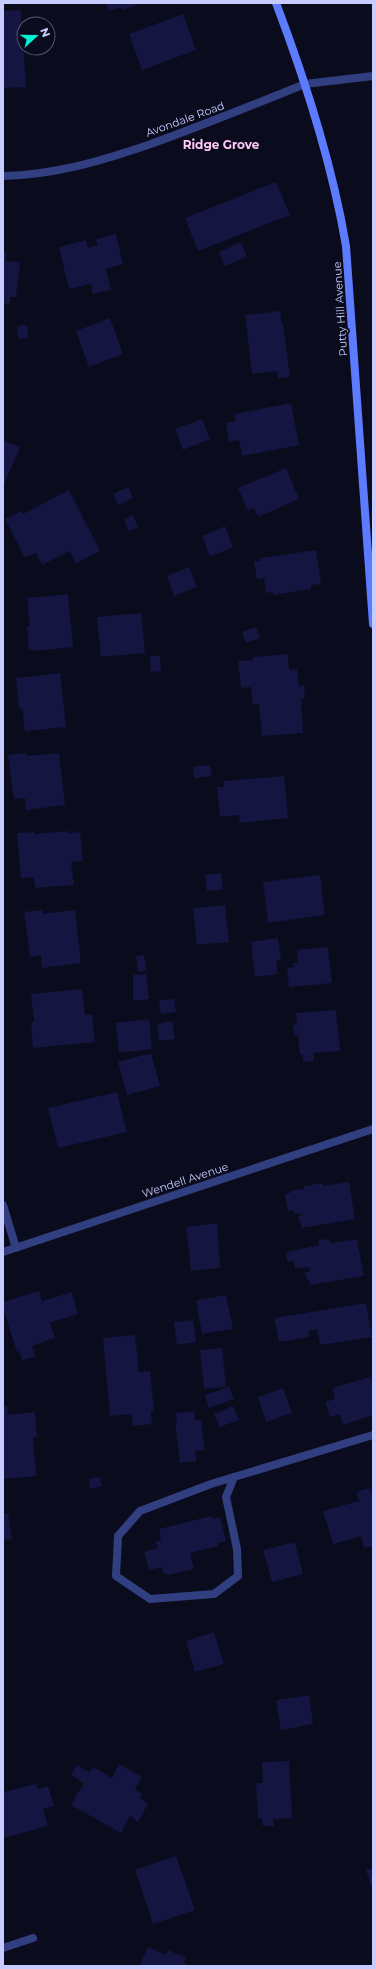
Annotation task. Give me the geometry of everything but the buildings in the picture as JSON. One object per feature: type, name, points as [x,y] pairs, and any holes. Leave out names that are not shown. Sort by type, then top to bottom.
[{"type":"main road","name":"Putty Hill Avenue","points":[[276,3],[305,84],[333,179],[346,246],[373,624]]},
{"type":"street","name":"Avondale Road","points":[[3,176],[30,175],[61,170],[107,159],[182,133],[305,84],[373,76]]},
{"type":"street","name":"Wendell Avenue","points":[[3,1252],[373,1129]]},
{"type":"street","points":[[3,1205],[16,1248]]},
{"type":"street","points":[[234,1477],[226,1497],[237,1550],[238,1576],[214,1594],[150,1599],[116,1576],[118,1536],[140,1511],[234,1477],[373,1435]]},
{"type":"street","points":[[3,1948],[33,1938]]},
{"type":"district","name":"Ridge Grove","points":[[221,144]]}]
